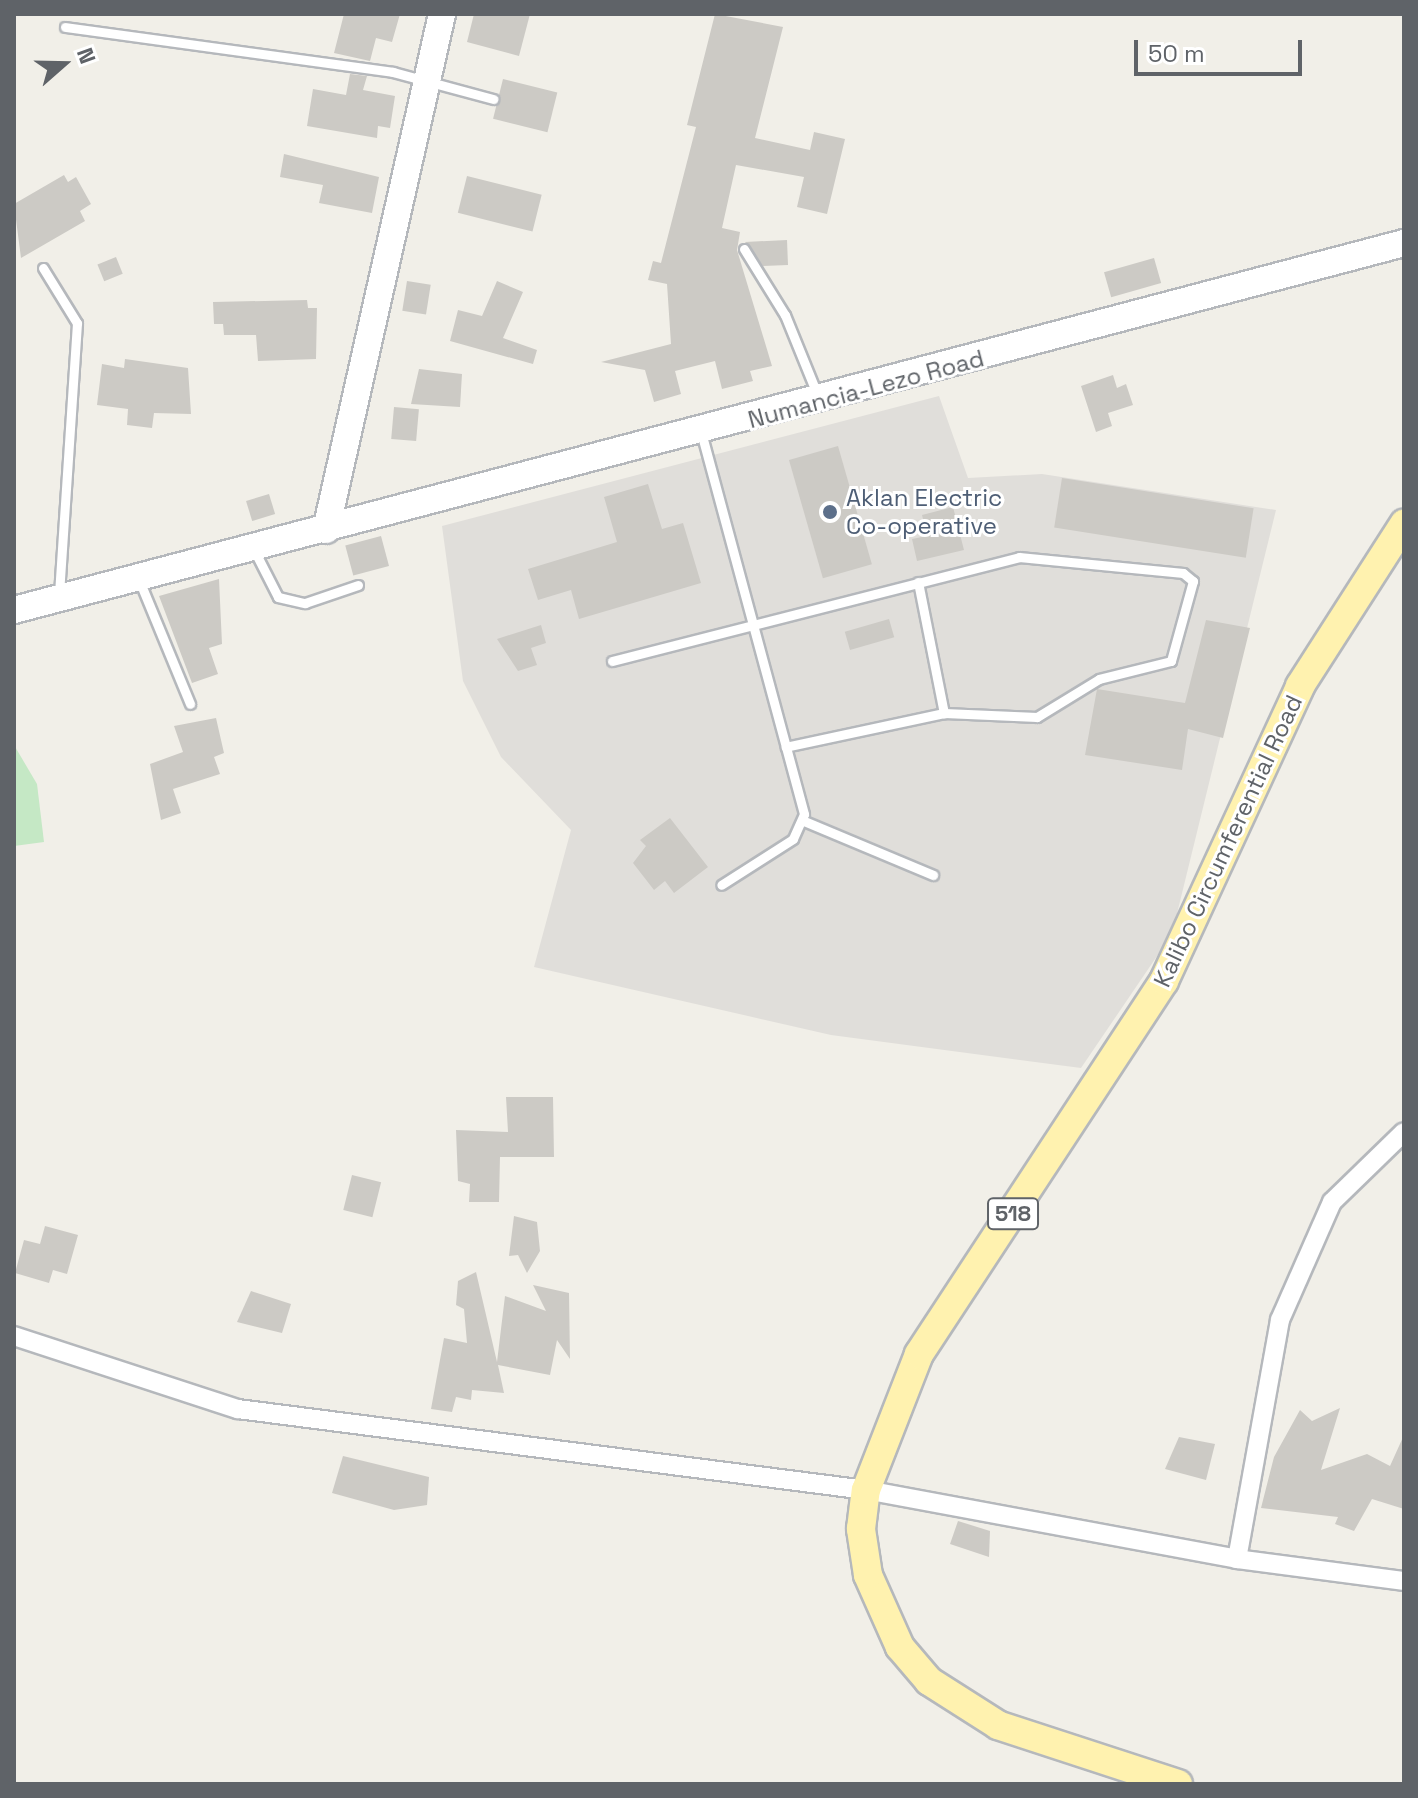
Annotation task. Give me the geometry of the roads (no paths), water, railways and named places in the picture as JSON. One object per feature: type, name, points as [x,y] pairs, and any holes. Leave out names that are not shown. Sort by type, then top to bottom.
[{"type":"main road","points":[[326,530],[442,14]]},
{"type":"main road","name":"Numancia-Lezo Road","points":[[14,610],[819,401],[1404,243]]},
{"type":"main road","name":"Kalibo Circumferential Road","points":[[1178,1784],[998,1725],[929,1681],[900,1647],[868,1575],[861,1529],[866,1490],[919,1354],[1164,981],[1300,686],[1404,524]]},
{"type":"street","points":[[1237,1559],[1280,1320],[1332,1202],[1404,1132]]},
{"type":"street","points":[[14,1336],[238,1409],[866,1490],[1237,1559],[1404,1581]]},
{"type":"lane","points":[[65,27],[427,79],[493,99]]},
{"type":"lane","points":[[744,249],[785,315],[819,401]]},
{"type":"lane","points":[[43,268],[77,323],[59,597]]},
{"type":"lane","points":[[701,432],[804,821],[793,839],[721,885]]},
{"type":"lane","points":[[253,548],[278,597],[305,603],[358,585]]},
{"type":"lane","points":[[612,661],[1019,557],[1183,573],[1194,585],[1166,664],[1099,679],[1037,717],[944,713],[786,747]]},
{"type":"lane","points":[[138,577],[190,704]]},
{"type":"lane","points":[[918,582],[944,713]]},
{"type":"lane","points":[[804,821],[933,875]]},
{"type":"place","name":"Aklan Electric Co-operative","points":[[830,512]]}]
